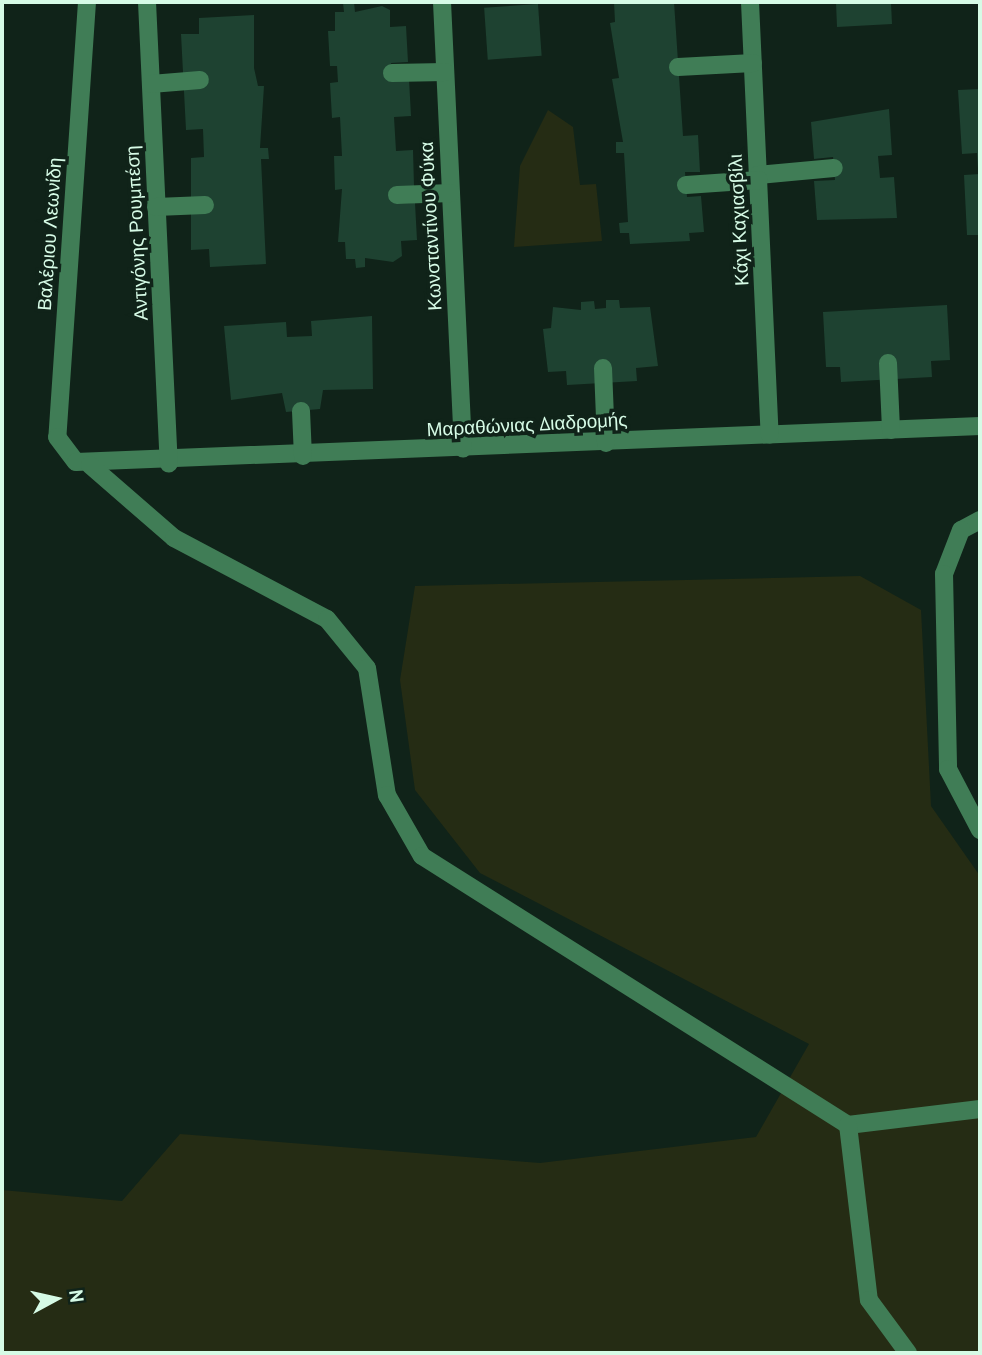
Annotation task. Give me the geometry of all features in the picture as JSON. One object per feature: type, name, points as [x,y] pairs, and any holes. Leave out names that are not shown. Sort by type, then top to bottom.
[{"type":"street","name":"Βαλέριου Λεωνίδη","points":[[87,2],[57,437],[83,464],[174,538],[327,620],[367,668],[387,795],[422,856],[848,1125]]},
{"type":"street","name":"Αντιγόνης Ρουμπέση","points":[[147,2],[169,463]]},
{"type":"street","name":"Κωνσταντίνου Φύκα","points":[[442,2],[463,449]]},
{"type":"street","name":"Κάχι Καχιασβίλι","points":[[750,2],[770,435]]},
{"type":"street","points":[[678,67],[753,63]]},
{"type":"street","points":[[392,74],[445,72]]},
{"type":"street","points":[[151,84],[200,80]]},
{"type":"street","points":[[686,185],[834,168]]},
{"type":"street","points":[[397,195],[451,193]]},
{"type":"street","points":[[156,207],[205,205]]},
{"type":"street","points":[[888,363],[891,430]]},
{"type":"street","points":[[603,368],[606,443]]},
{"type":"street","points":[[301,411],[303,456]]},
{"type":"street","name":"Μαραθώνιας Διαδρομής","points":[[83,464],[169,463],[980,426]]},
{"type":"street","points":[[980,520],[961,530],[944,574],[948,769],[980,830]]},
{"type":"street","points":[[908,1353],[869,1300],[848,1125],[980,1109]]},
{"type":"green space","points":[[548,110],[573,127],[580,185],[596,184],[602,241],[514,247],[520,166]]},
{"type":"green space","points":[[860,576],[921,610],[931,806],[980,876],[980,1353],[2,1353],[2,1190],[122,1201],[180,1134],[540,1163],[756,1137],[809,1044],[480,873],[415,790],[400,680],[415,586]]},
{"type":"building","points":[[354,2],[355,12],[382,6],[390,10],[390,27],[406,26],[408,62],[391,63],[393,80],[409,79],[411,116],[394,117],[396,151],[413,150],[414,186],[397,195],[398,204],[415,203],[417,240],[401,241],[402,256],[393,262],[365,258],[365,267],[356,268],[355,259],[346,259],[345,242],[338,242],[342,189],[335,190],[334,156],[342,156],[340,117],[332,118],[330,83],[338,82],[337,66],[330,66],[328,31],[335,31],[335,12],[344,12],[343,3]]},
{"type":"building","points":[[614,2],[674,2],[683,136],[698,135],[700,172],[685,172],[687,197],[701,196],[704,232],[689,233],[690,241],[630,244],[629,233],[620,233],[619,223],[628,222],[624,153],[616,153],[616,142],[623,142],[612,79],[619,78],[610,23],[615,22]]},
{"type":"building","points":[[836,2],[891,3],[892,24],[837,27]]},
{"type":"building","points":[[538,4],[542,56],[488,60],[484,8]]},
{"type":"building","points":[[254,15],[254,68],[258,86],[264,86],[260,148],[268,148],[269,159],[261,159],[266,264],[210,267],[209,249],[191,250],[191,158],[204,157],[203,129],[186,130],[181,34],[199,34],[199,18]]},
{"type":"building","points":[[980,89],[978,169],[977,153],[962,154],[958,90]]},
{"type":"building","points":[[889,109],[892,155],[878,156],[880,178],[894,177],[897,218],[817,220],[814,181],[835,180],[833,157],[814,159],[811,122]]},
{"type":"building","points":[[980,174],[980,235],[967,235],[964,175]]},
{"type":"building","points":[[606,300],[619,300],[620,308],[650,307],[658,366],[636,368],[637,381],[567,385],[566,371],[548,372],[543,329],[551,328],[553,307],[581,310],[581,302],[594,301],[595,309],[606,308]]},
{"type":"building","points":[[947,305],[950,360],[931,361],[932,377],[841,382],[840,367],[826,367],[823,312]]},
{"type":"building","points":[[372,316],[373,389],[323,390],[320,409],[286,412],[282,393],[231,400],[224,326],[286,322],[287,337],[312,336],[311,321]]}]
